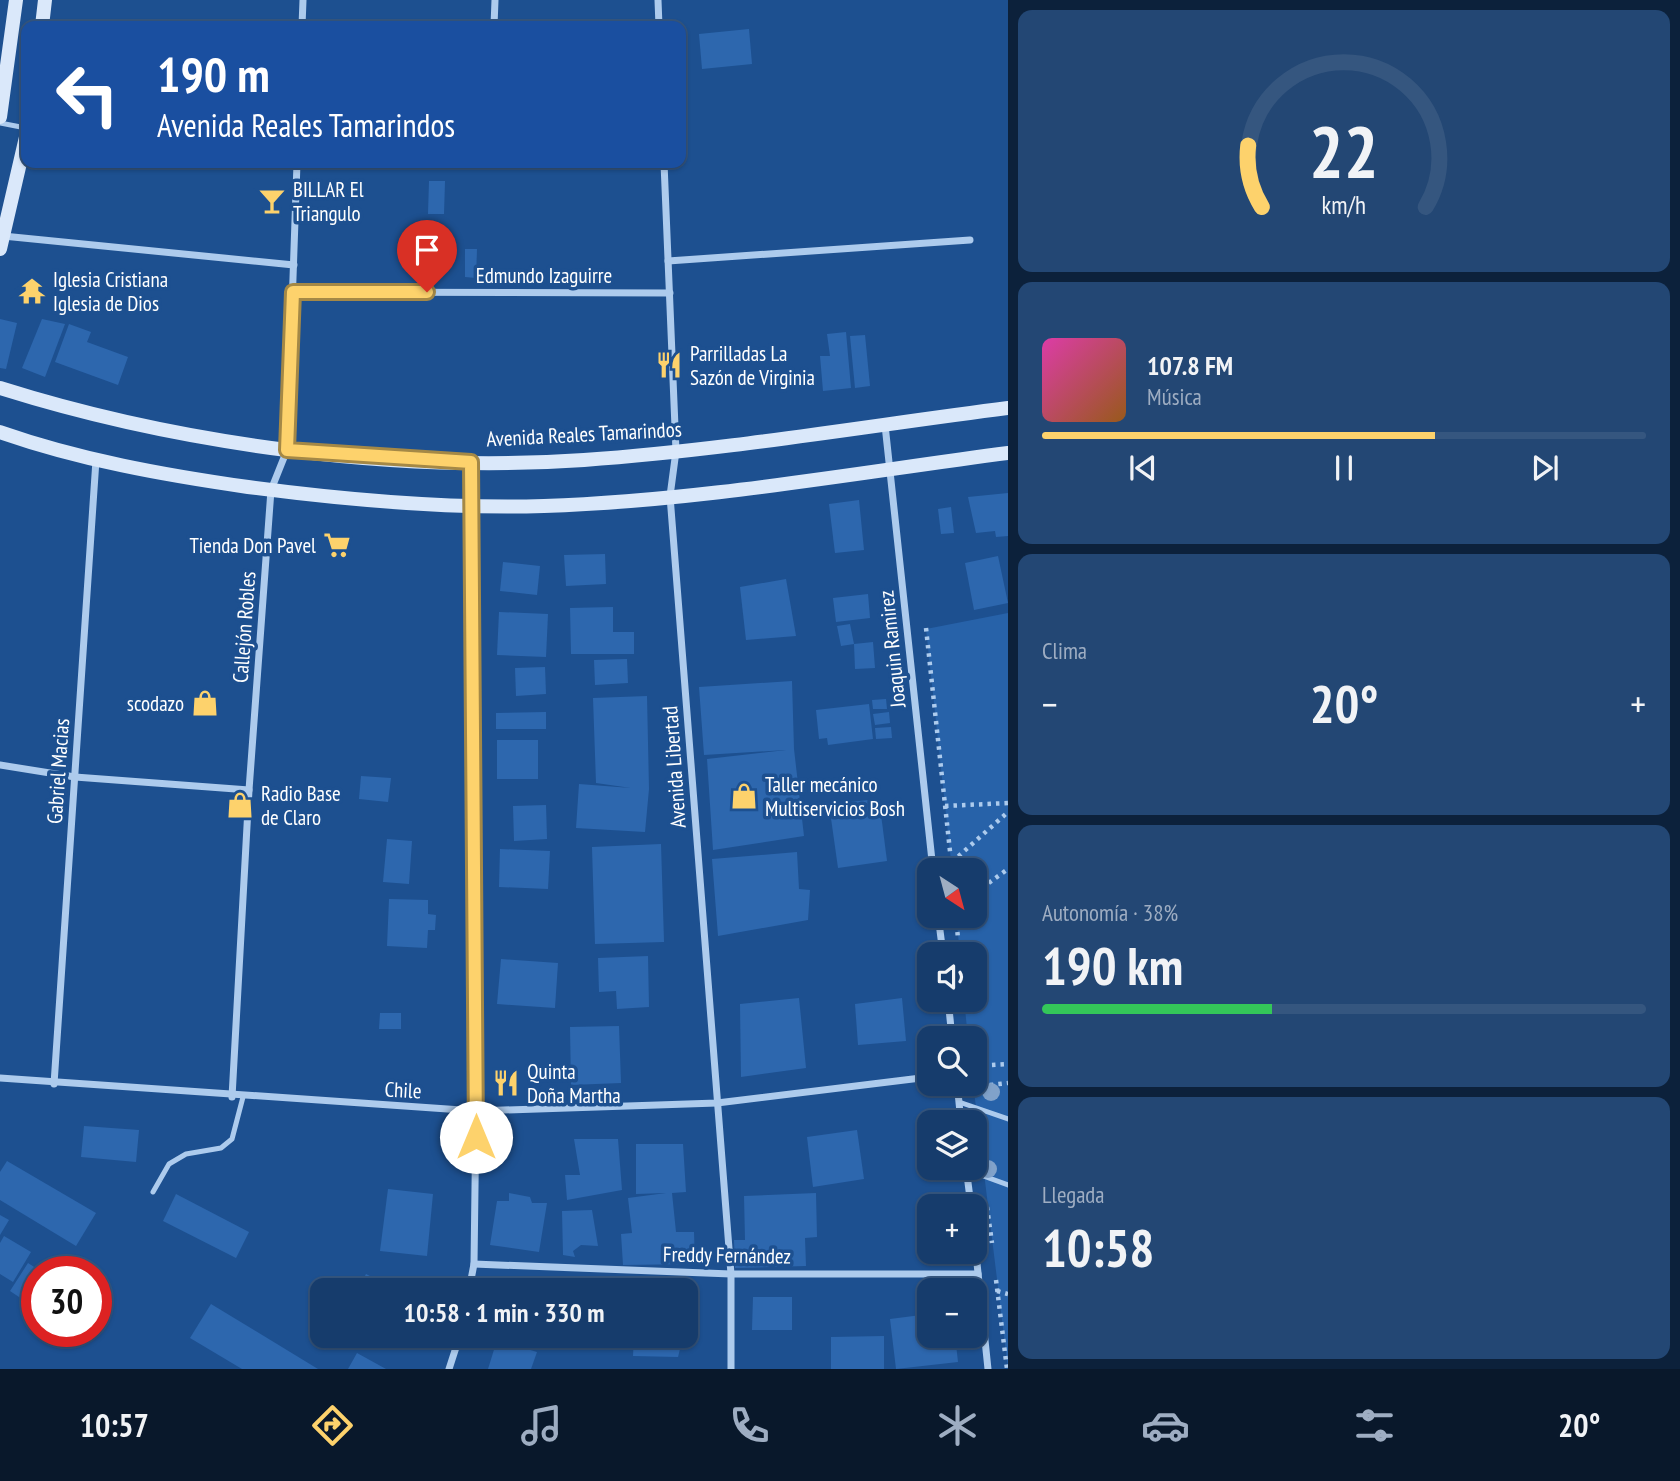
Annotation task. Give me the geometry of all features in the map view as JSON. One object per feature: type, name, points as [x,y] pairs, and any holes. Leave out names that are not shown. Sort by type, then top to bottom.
[{"type":"main road","points":[[0,116],[16,0]]},
{"type":"main road","points":[[43,21],[45,0]]},
{"type":"main road","points":[[2,242],[21,159]]},
{"type":"main road","name":"Avenida Reales Tamarindos","points":[[0,388],[129,424],[287,450],[471,462],[582,460],[676,451],[1008,408]]},
{"type":"main road","points":[[0,432],[96,460],[271,490],[336,498],[471,506],[543,506],[670,496],[1008,453]]},
{"type":"street","points":[[302,21],[303,0]]},
{"type":"street","points":[[494,21],[495,0]]},
{"type":"street","points":[[658,0],[659,21]]},
{"type":"street","name":"Callejón Robles","points":[[232,1097],[249,790],[271,490],[287,450],[297,168]]},
{"type":"street","name":"Avenida Libertad","points":[[664,168],[676,451],[670,496],[730,1274],[731,1369]]},
{"type":"street","points":[[668,261],[970,240]]},
{"type":"street","points":[[2,242],[294,265]]},
{"type":"street","name":"Edmundo Izaguirre","points":[[293,292],[670,293]]},
{"type":"street","name":"Joaquin Ramirez","points":[[885,424],[932,858]]},
{"type":"street","name":"Gabriel Macias","points":[[54,1084],[96,460]]},
{"type":"street","points":[[471,462],[476,1111],[474,1264],[471,1278]]},
{"type":"street","points":[[0,765],[75,777],[249,790]]},
{"type":"street","name":"Chile","points":[[0,1079],[232,1097],[476,1111],[717,1103],[917,1078]]},
{"type":"street","points":[[958,1096],[960,1110]]},
{"type":"street","name":"Freddy Fernández","points":[[474,1264],[730,1274],[978,1274]]},
{"type":"street","points":[[977,1264],[989,1369]]},
{"type":"street","points":[[449,1369],[456,1348]]},
{"type":"lane","points":[[0,116],[21,126]]},
{"type":"lane","points":[[153,1192],[169,1164],[186,1154],[221,1149],[232,1139],[243,1097]]},
{"type":"lane","points":[[959,1102],[1008,1119]]},
{"type":"lane","points":[[987,1177],[1008,1185]]},
{"type":"path","points":[[926,628],[950,858]]},
{"type":"path","points":[[945,806],[1008,803]]},
{"type":"path","points":[[957,858],[1008,812]]},
{"type":"path","points":[[987,884],[1008,869]]},
{"type":"path","points":[[958,928],[959,941]]},
{"type":"path","points":[[987,1065],[1008,1064]]},
{"type":"path","points":[[987,1085],[1008,1083]]},
{"type":"path","points":[[1007,1369],[1006,1335],[998,1291],[1008,1294]]},
{"type":"shaded area","points":[[1008,613],[1008,1369],[985,1180],[987,1180],[987,1110],[976,1110],[975,1096],[987,1096],[987,1026],[967,1026],[965,1012],[987,1012],[987,942],[959,942],[957,928],[987,928],[987,858],[951,858],[926,629]]},
{"type":"building","points":[[749,29],[752,64],[702,69],[699,34]]},
{"type":"building","points":[[429,181],[445,181],[444,214],[428,214]]},
{"type":"building","points":[[465,249],[477,249],[476,278],[465,277]]},
{"type":"building","points":[[0,319],[17,323],[6,369],[0,368]]},
{"type":"building","points":[[42,319],[65,324],[45,377],[22,368]]},
{"type":"building","points":[[69,324],[91,332],[87,342],[128,357],[118,385],[55,362]]},
{"type":"building","points":[[846,332],[851,388],[823,391],[820,356],[830,356],[827,334]]},
{"type":"building","points":[[865,335],[870,386],[855,388],[850,336]]},
{"type":"building","points":[[1008,493],[1008,536],[996,537],[995,531],[976,533],[968,497]]},
{"type":"building","points":[[859,500],[864,550],[835,553],[829,504]]},
{"type":"building","points":[[951,507],[954,533],[941,534],[938,509]]},
{"type":"building","points":[[605,554],[606,584],[566,586],[564,555]]},
{"type":"building","points":[[998,556],[1008,603],[974,610],[965,563]]},
{"type":"building","points":[[503,562],[540,566],[537,595],[500,591]]},
{"type":"building","points":[[786,579],[796,636],[746,640],[740,587]]},
{"type":"building","points":[[868,594],[870,618],[836,622],[833,598]]},
{"type":"building","points":[[613,607],[613,632],[634,632],[634,654],[571,654],[570,608]]},
{"type":"building","points":[[499,612],[548,614],[546,657],[497,655]]},
{"type":"building","points":[[850,624],[854,644],[841,646],[837,626]]},
{"type":"building","points":[[873,642],[875,668],[855,669],[854,644]]},
{"type":"building","points":[[627,659],[628,683],[595,685],[594,660]]},
{"type":"building","points":[[545,667],[546,694],[516,696],[515,668]]},
{"type":"building","points":[[792,681],[794,749],[804,836],[713,850],[707,759],[786,750],[704,755],[699,687]]},
{"type":"building","points":[[647,696],[649,789],[645,832],[576,828],[579,784],[631,788],[596,783],[593,698]]},
{"type":"building","points":[[886,699],[887,709],[873,709],[872,700]]},
{"type":"building","points":[[869,704],[873,739],[828,745],[827,738],[819,739],[816,710]]},
{"type":"building","points":[[546,712],[546,729],[496,729],[496,713]]},
{"type":"building","points":[[889,712],[890,723],[875,725],[873,714]]},
{"type":"building","points":[[891,727],[892,738],[876,739],[875,728]]},
{"type":"building","points":[[497,740],[538,740],[538,779],[497,779]]},
{"type":"building","points":[[361,776],[391,778],[388,802],[359,799]]},
{"type":"building","points":[[879,799],[887,861],[838,868],[829,804]]},
{"type":"building","points":[[546,805],[547,839],[514,841],[513,806]]},
{"type":"building","points":[[387,839],[412,841],[409,884],[383,882]]},
{"type":"building","points":[[661,844],[664,942],[595,944],[592,847]]},
{"type":"building","points":[[500,849],[550,851],[548,889],[499,887]]},
{"type":"building","points":[[797,852],[799,889],[810,890],[808,920],[718,936],[712,859]]},
{"type":"building","points":[[389,899],[428,900],[428,914],[436,915],[435,930],[428,930],[427,948],[387,946]]},
{"type":"building","points":[[648,956],[649,1007],[617,1009],[616,991],[599,992],[598,958]]},
{"type":"building","points":[[501,959],[558,963],[555,1008],[497,1004]]},
{"type":"building","points":[[799,998],[806,1068],[741,1077],[740,1004]]},
{"type":"building","points":[[902,998],[906,1041],[858,1045],[855,1004]]},
{"type":"building","points":[[380,1013],[401,1013],[401,1029],[379,1029]]},
{"type":"building","points":[[619,1026],[621,1083],[571,1085],[570,1027]]},
{"type":"building","points":[[84,1126],[139,1130],[136,1162],[81,1157]]},
{"type":"building","points":[[857,1130],[864,1179],[813,1187],[807,1137]]},
{"type":"building","points":[[574,1139],[618,1139],[622,1190],[567,1200],[565,1175],[580,1175]]},
{"type":"building","points":[[636,1144],[683,1144],[686,1192],[672,1193],[676,1232],[694,1232],[695,1264],[623,1265],[621,1234],[632,1233],[628,1198],[666,1193],[636,1194]]},
{"type":"building","points":[[7,1161],[96,1213],[76,1246],[0,1200],[0,1172]]},
{"type":"building","points":[[388,1189],[433,1194],[427,1256],[380,1251]]},
{"type":"building","points":[[509,1193],[530,1197],[532,1203],[547,1203],[539,1252],[490,1245],[497,1201],[509,1201]]},
{"type":"building","points":[[816,1193],[817,1237],[805,1238],[806,1266],[735,1268],[734,1240],[745,1240],[744,1196]]},
{"type":"building","points":[[176,1194],[249,1232],[236,1258],[163,1221]]},
{"type":"building","points":[[592,1210],[598,1246],[581,1245],[573,1251],[575,1257],[563,1255],[562,1211]]},
{"type":"building","points":[[0,1215],[9,1220],[0,1235]]},
{"type":"building","points":[[4,1236],[31,1252],[29,1256],[21,1256],[21,1269],[13,1282],[0,1274],[0,1243]]},
{"type":"building","points":[[21,1274],[21,1298],[10,1291]]},
{"type":"building","points":[[753,1297],[792,1297],[792,1330],[752,1330]]},
{"type":"building","points":[[211,1304],[318,1369],[242,1369],[190,1338]]},
{"type":"building","points":[[917,1316],[917,1348],[956,1348],[958,1362],[896,1369],[890,1319]]},
{"type":"building","points":[[884,1336],[884,1369],[831,1369],[831,1337]]},
{"type":"building","points":[[495,1348],[524,1348],[537,1352],[531,1369],[488,1369]]},
{"type":"building","points":[[633,1348],[683,1348],[680,1349],[678,1357],[633,1356]]},
{"type":"building","points":[[357,1353],[386,1369],[348,1369]]},
{"type":"place","name":"BILLAR El Triangulo","points":[[272,201]]},
{"type":"place","name":"Iglesia Cristiana Iglesia de Dios","points":[[32,291]]},
{"type":"place","name":"Parrilladas La Sazón de Virginia","points":[[669,365]]},
{"type":"place","name":"Tienda Don Pavel","points":[[337,545]]},
{"type":"place","name":"scodazo","points":[[205,703]]},
{"type":"place","name":"Taller mecánico Multiservicios Bosh","points":[[744,796]]},
{"type":"place","name":"Radio Base de Claro","points":[[240,805]]},
{"type":"place","name":"Quinta Doña Martha","points":[[506,1083]]},
{"type":"route","points":[[427,292],[293,292],[287,450],[471,462],[476,1137]]}]
